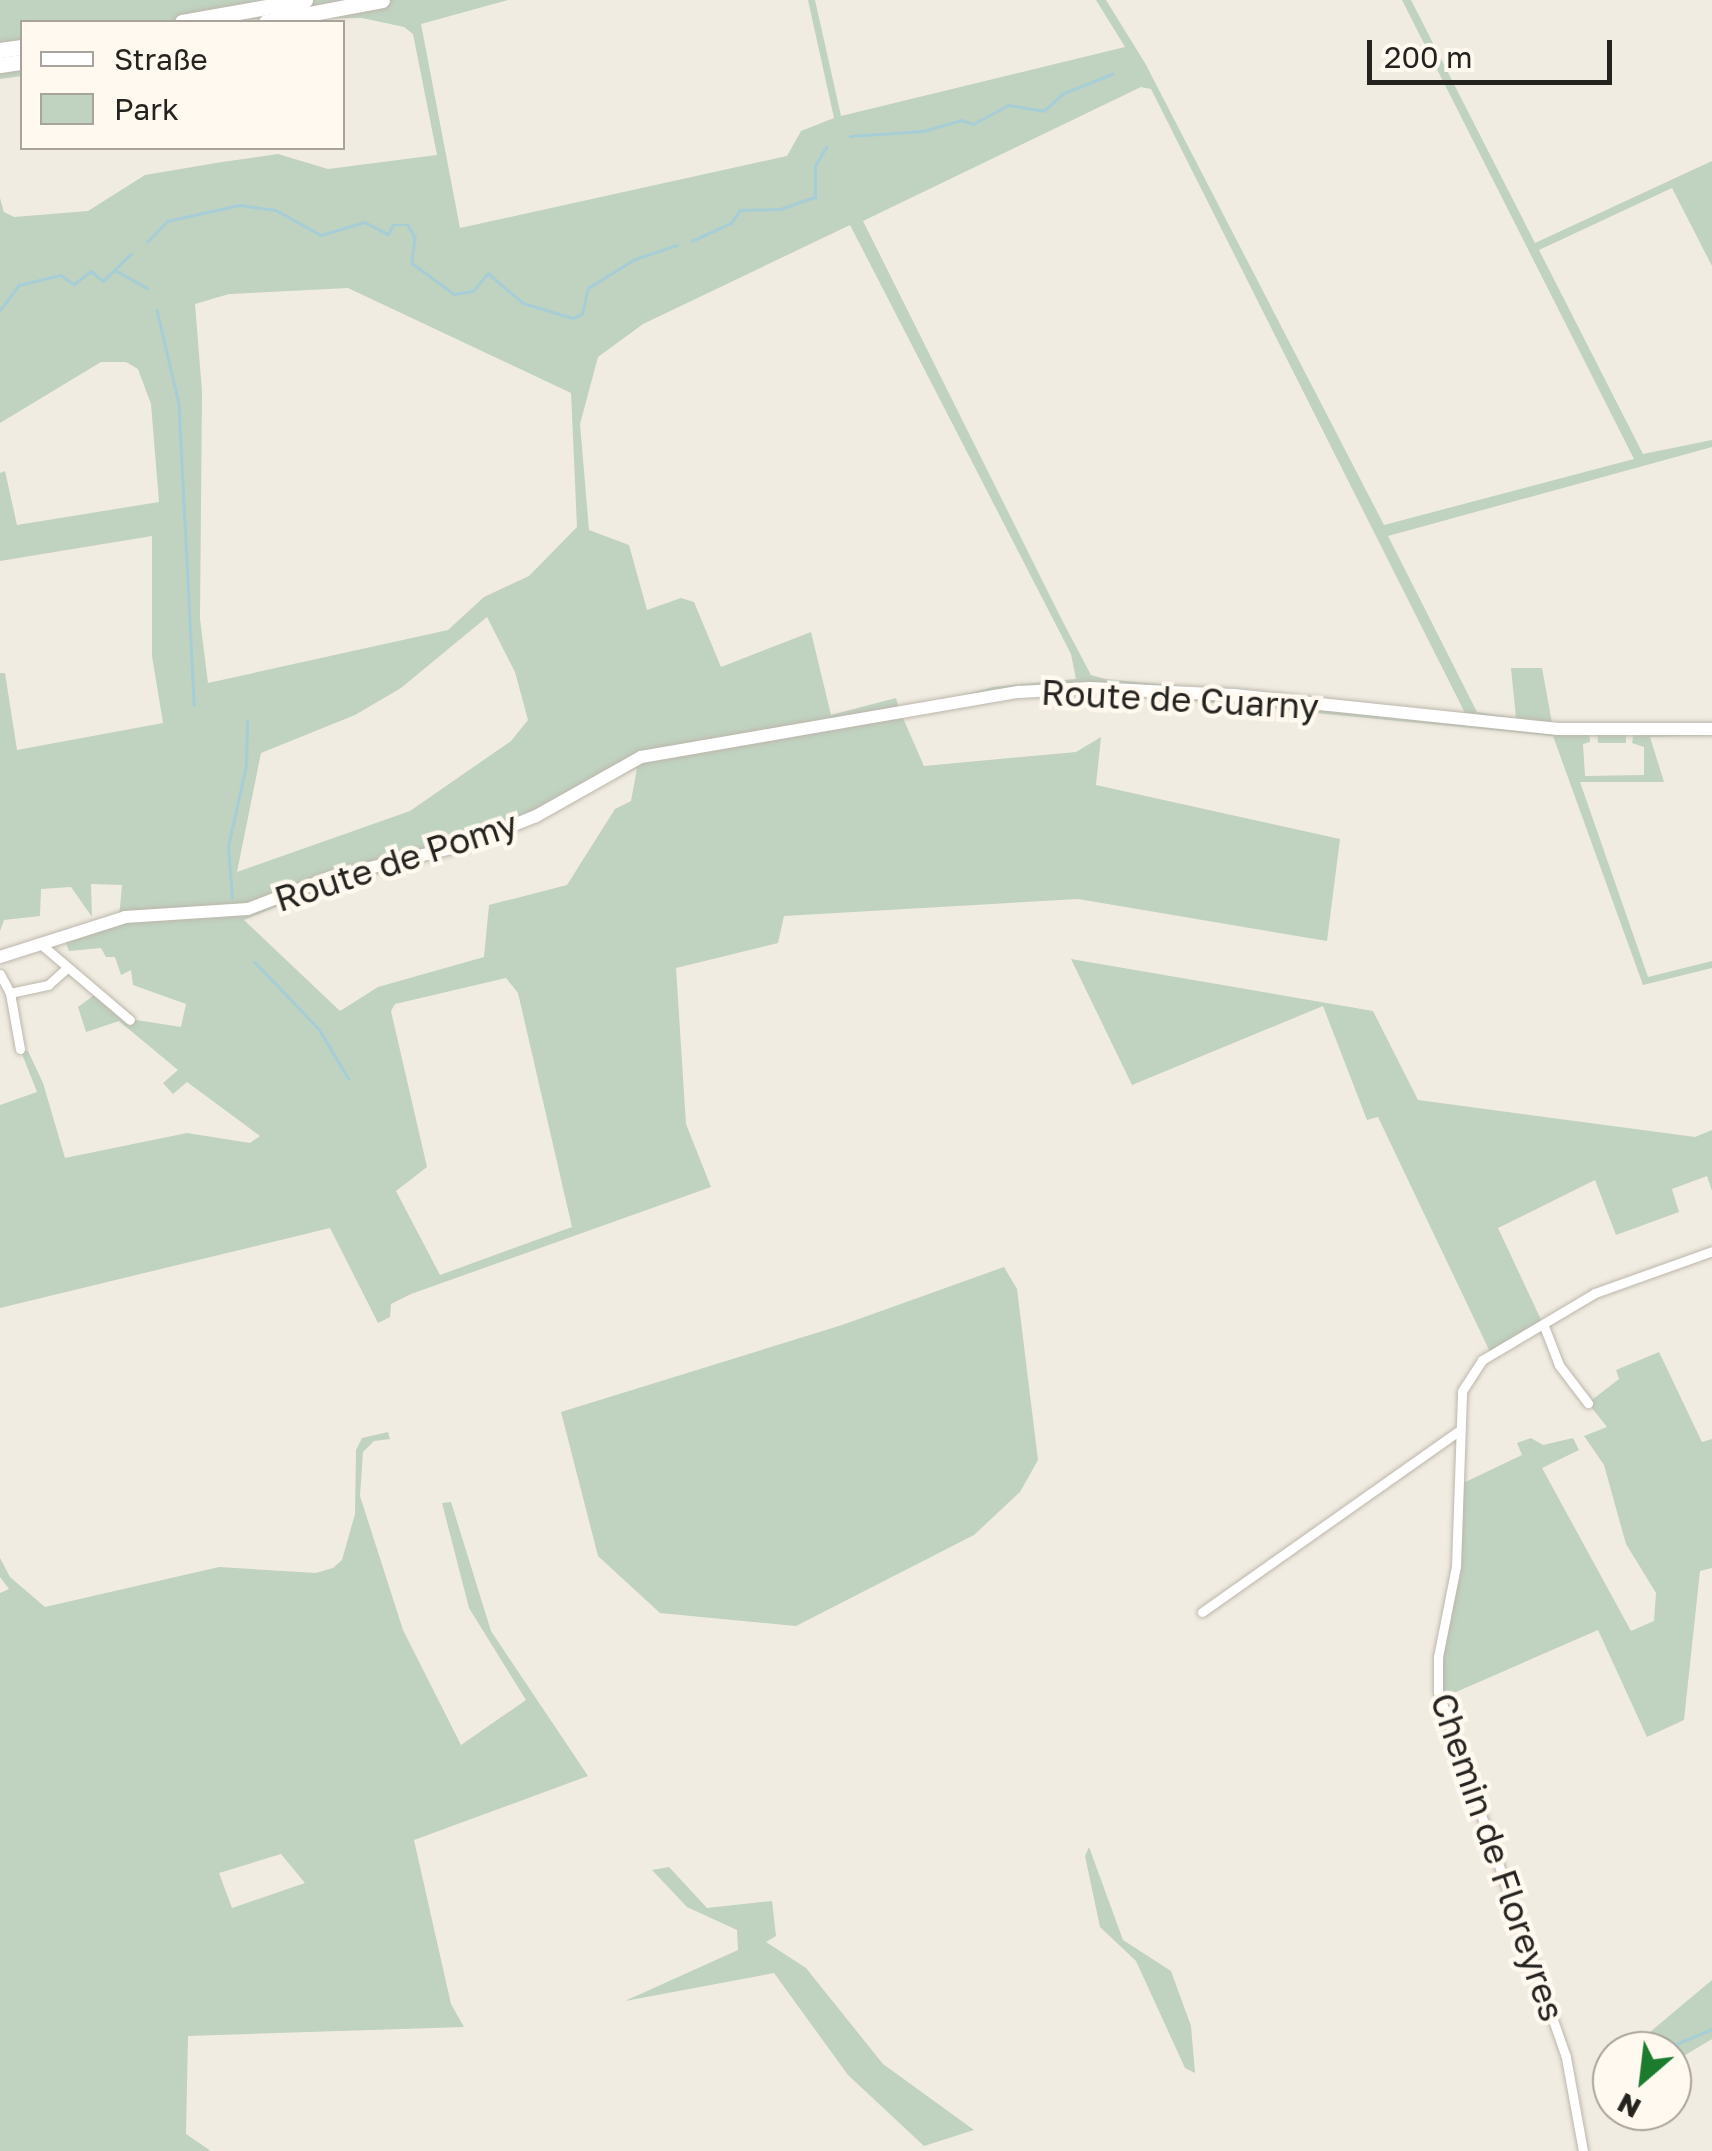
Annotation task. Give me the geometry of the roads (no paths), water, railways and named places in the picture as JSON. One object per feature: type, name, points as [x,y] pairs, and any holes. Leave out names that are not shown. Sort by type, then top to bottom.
[{"type":"highway","points":[[193,20],[305,0]]},
{"type":"highway","points":[[277,20],[382,0]]},
{"type":"street","name":"Route de Cuarny","points":[[652,755],[713,750],[987,696],[1090,688],[1234,695],[1558,729],[1712,729]]},
{"type":"street","name":"Route de Pomy","points":[[0,957],[44,946],[119,918],[248,910],[332,878],[492,836],[652,755]]},
{"type":"street","points":[[44,946],[66,969],[130,1020]]},
{"type":"street","points":[[10,992],[52,983],[66,969]]},
{"type":"street","points":[[0,974],[10,992],[20,1049]]},
{"type":"street","name":"Chemin de Floreyres","points":[[1583,2151],[1570,2072],[1438,1692],[1438,1657],[1456,1566],[1460,1430],[1468,1374],[1595,1293],[1706,1252]]},
{"type":"street","points":[[1544,1326],[1559,1365],[1588,1403]]},
{"type":"street","points":[[1202,1612],[1460,1430]]},
{"type":"waterway","points":[[850,136],[923,131],[961,120],[973,124],[1008,105],[1044,111],[1062,94],[1112,74]]},
{"type":"waterway","points":[[692,241],[731,223],[740,210],[780,209],[815,197],[815,166],[826,147]]},
{"type":"waterway","points":[[147,242],[167,221],[240,205],[276,210],[321,235],[365,222],[388,234],[393,225],[408,225],[415,237],[412,263],[454,294],[473,291],[488,273],[523,303],[573,318],[582,314],[588,288],[635,259],[677,245]]},
{"type":"waterway","points":[[0,310],[19,285],[61,275],[74,284],[91,271],[103,281],[131,254]]},
{"type":"waterway","points":[[115,270],[147,288]]},
{"type":"waterway","points":[[157,310],[179,404],[194,705]]},
{"type":"waterway","points":[[232,898],[228,847],[246,765],[247,721]]},
{"type":"waterway","points":[[255,962],[319,1029],[349,1079]]},
{"type":"waterway","points":[[1692,2037],[1712,2029]]}]
